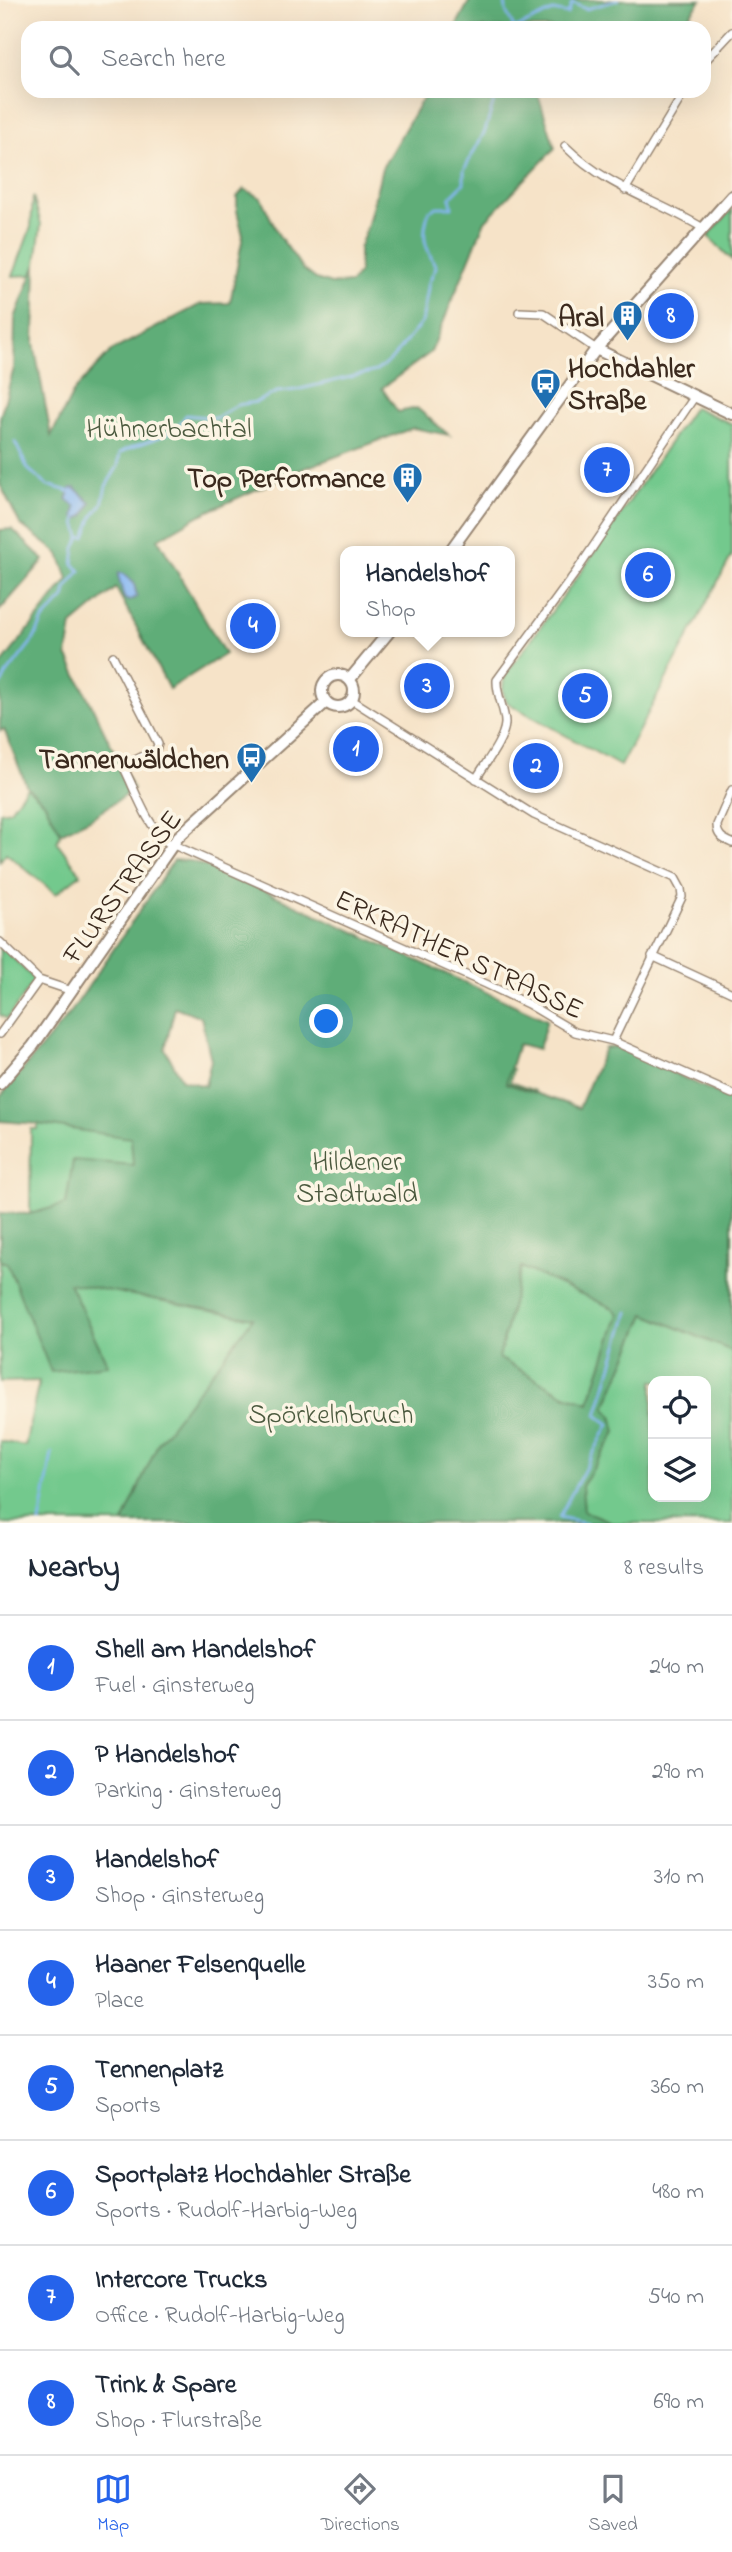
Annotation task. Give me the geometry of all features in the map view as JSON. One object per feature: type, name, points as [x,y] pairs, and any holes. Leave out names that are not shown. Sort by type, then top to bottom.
[{"type":"main road","points":[[454,546],[596,349],[732,196]]},
{"type":"main road","points":[[596,349],[732,414]]},
{"type":"main road","points":[[350,679],[385,637]]},
{"type":"main road","points":[[334,674],[350,679],[354,689],[352,700],[341,707],[326,702],[322,692],[325,681],[334,674]]},
{"type":"main road","name":"FLURSTRASSE","points":[[0,1084],[33,1046],[172,845],[189,825],[326,702]]},
{"type":"street","points":[[711,54],[732,32]]},
{"type":"street","points":[[625,190],[681,98]]},
{"type":"street","points":[[565,146],[582,163],[625,190],[703,228]]},
{"type":"street","points":[[519,312],[543,313],[596,349]]},
{"type":"street","points":[[476,779],[502,736],[505,724],[496,692],[496,680],[576,572],[695,396]]},
{"type":"street","points":[[113,656],[158,744],[156,750],[123,766],[158,834],[172,845]]},
{"type":"street","points":[[352,700],[534,815],[675,878],[681,889],[681,897],[613,1041]]},
{"type":"street","points":[[732,790],[717,831],[732,843]]},
{"type":"street","name":"ERKRATHER STRASSE","points":[[172,845],[486,984],[528,1004],[575,1032],[613,1041],[732,1094]]},
{"type":"street","points":[[0,942],[39,980],[72,991]]},
{"type":"street","points":[[652,956],[732,993]]},
{"type":"street","points":[[0,1034],[39,980]]},
{"type":"green space","points":[[470,0],[701,0],[685,21],[459,21]]},
{"type":"green space","name":"Hühnerbachtal","points":[[423,98],[539,98],[555,148],[485,221],[431,352],[382,388],[398,412],[417,408],[449,435],[413,428],[297,471],[200,515],[158,539],[225,654],[169,689],[116,588],[72,625],[67,655],[133,790],[90,819],[61,833],[44,802],[27,787],[4,729],[0,731],[0,666],[68,579],[59,554],[20,524],[0,484],[0,418],[14,368],[15,318],[36,264],[34,343],[51,436],[74,391],[111,351],[201,304],[230,303],[243,236],[237,211],[237,197],[244,189],[261,198],[278,234],[303,269],[316,279],[331,284],[351,283],[359,272],[359,249],[382,168]]},
{"type":"green space","points":[[33,196],[41,224],[36,264],[32,275],[13,276],[31,227]]},
{"type":"green space","points":[[732,209],[732,260],[708,236]]},
{"type":"green space","points":[[694,407],[732,424],[732,555],[620,766],[508,703],[503,692],[504,682],[506,674],[581,572]]},
{"type":"green space","points":[[12,529],[44,560],[0,610],[0,530]]},
{"type":"green space","points":[[27,787],[44,802],[61,833],[57,842],[81,874],[56,894],[6,853],[0,861],[0,812],[10,810]]},
{"type":"green space","name":"Hildener Stadtwald","points":[[174,860],[191,861],[237,878],[547,1020],[539,1049],[518,1044],[506,1083],[579,1108],[605,1048],[617,1047],[732,1100],[732,1351],[645,1314],[605,1407],[612,1416],[616,1432],[582,1486],[584,1511],[614,1523],[123,1523],[158,1443],[253,1318],[69,1283],[108,1365],[51,1372],[7,1263],[0,1261],[0,1213],[30,1214],[66,1204],[73,1160],[133,1165],[131,1138],[0,1121],[0,1097],[71,1012]],"holes":[[[175,1007],[201,1017],[211,1060],[205,1086],[182,1080],[165,1049]],[[521,1267],[613,1308],[619,1314],[589,1403],[565,1395],[499,1358]]]},
{"type":"green space","points":[[0,945],[35,980],[7,1019],[0,1015]]},
{"type":"green space","name":"Spörkelnbruch","points":[[405,1040],[513,1069],[510,1082],[535,1091],[493,1215],[426,1473],[582,1491],[582,1486],[616,1432],[612,1416],[605,1407],[645,1314],[732,1351],[732,1523],[0,1523],[0,1441],[25,1446],[39,1381],[0,1382],[0,1261],[7,1263],[49,1209],[30,1214],[31,1129],[38,1129],[38,1124],[147,1133]]},
{"type":"green space","points":[[521,1267],[614,1308],[619,1314],[589,1403],[565,1395],[498,1358]]},
{"type":"water","points":[[71,488],[75,488],[91,503],[84,516],[78,519],[74,517],[76,507],[67,500]]},
{"type":"water","points":[[119,573],[134,583],[137,597],[128,601],[124,598]]},
{"type":"waterway","points":[[505,0],[511,21]]},
{"type":"waterway","points":[[531,21],[553,11],[568,14],[572,3],[586,9],[618,0]]},
{"type":"waterway","points":[[0,687],[34,639],[43,620],[64,598],[66,589],[80,571],[73,564],[75,548],[80,537],[85,537],[93,516],[102,504],[106,486],[118,466],[120,453],[165,435],[180,424],[186,415],[216,418],[237,405],[256,402],[277,392],[376,371],[391,360],[422,322],[429,282],[436,267],[425,240],[429,211],[437,207],[452,207],[450,197],[464,183],[464,170],[485,131],[495,98]]},
{"type":"waterway","points":[[15,442],[28,469],[48,486]]},
{"type":"waterway","points":[[51,486],[71,492]]},
{"type":"waterway","points":[[77,516],[80,537]]},
{"type":"waterway","points":[[587,1523],[559,1517],[609,1424],[597,1415],[628,1312]]},
{"type":"waterway","points":[[40,1523],[52,1453]]},
{"type":"place","name":"Trink & Spare","points":[[671,316]]},
{"type":"place","name":"Aral","points":[[627,343]]},
{"type":"place","name":"Hochdahler Straße","points":[[545,410]]},
{"type":"place","name":"Intercore Trucks","points":[[607,470]]},
{"type":"place","name":"Top Performance","points":[[408,504]]},
{"type":"place","name":"Sportplatz Hochdahler Straße","points":[[648,575]]},
{"type":"place","name":"Haaner Felsenquelle","points":[[253,626]]},
{"type":"place","name":"Handelshof","points":[[427,686]]},
{"type":"place","name":"Tennenplatz","points":[[585,696]]},
{"type":"place","name":"Shell am Handelshof","points":[[356,749]]},
{"type":"place","name":"P Handelshof","points":[[536,766]]},
{"type":"place","name":"Tannenwäldchen","points":[[252,785]]}]
